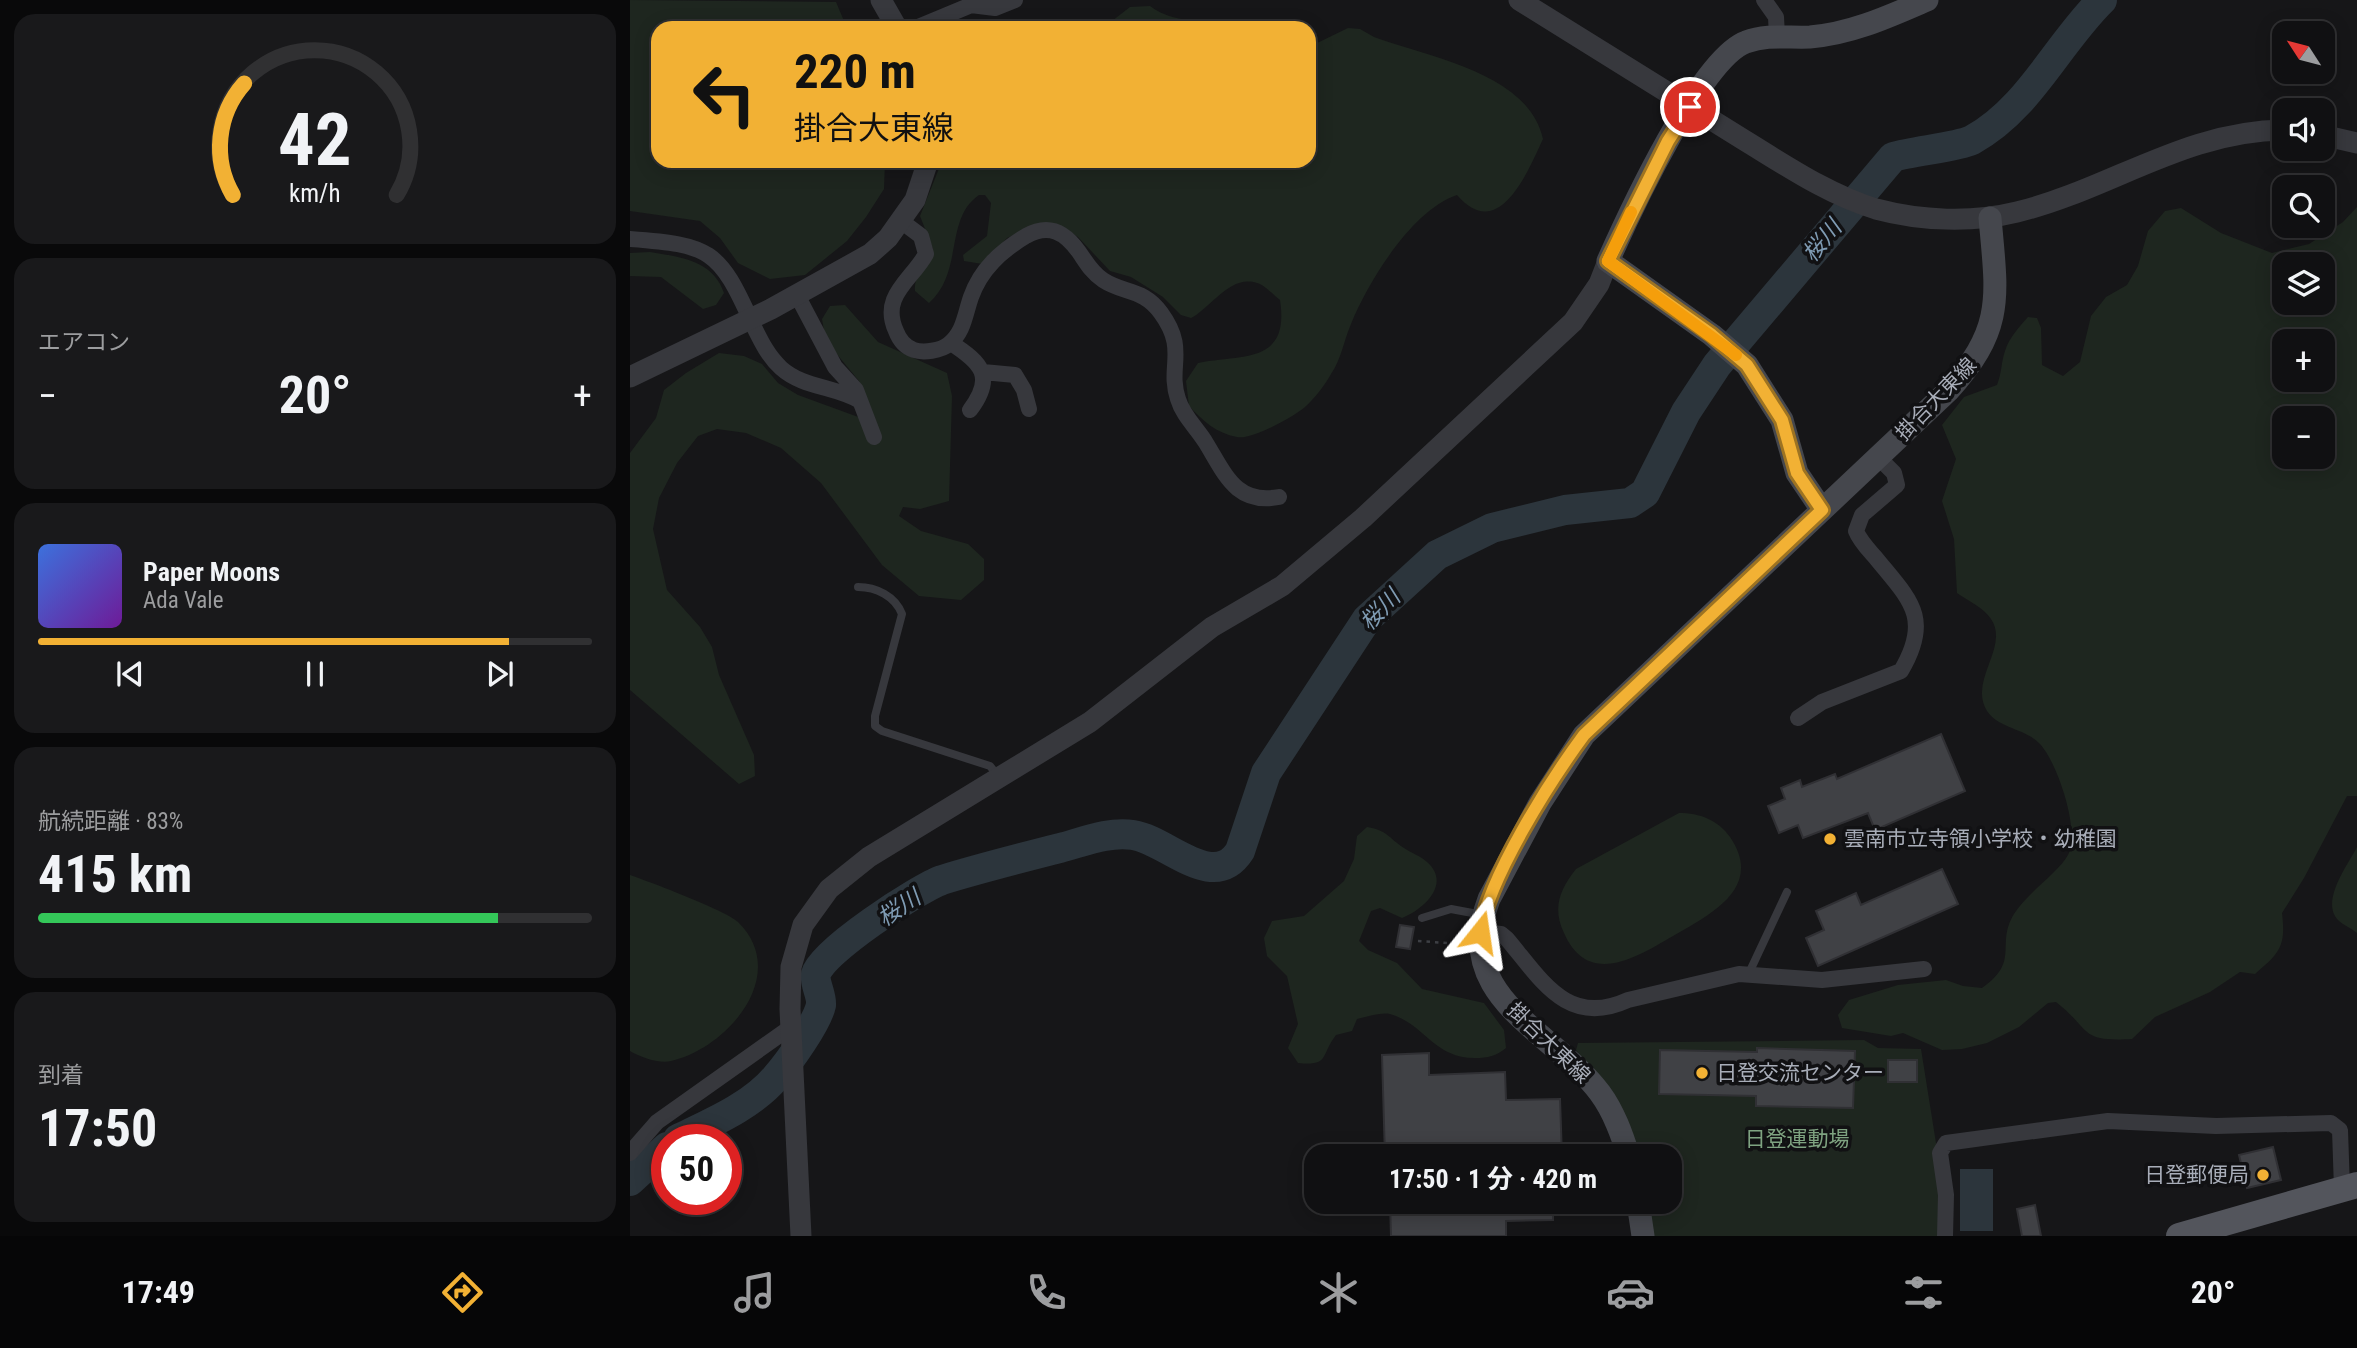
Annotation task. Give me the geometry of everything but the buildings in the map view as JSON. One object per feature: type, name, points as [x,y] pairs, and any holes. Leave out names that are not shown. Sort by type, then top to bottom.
[{"type":"main road","points":[[1822,510],[1797,473],[1782,420],[1747,365],[1728,348],[1608,261],[1668,141],[1728,52],[1751,40],[1777,36],[1811,37],[1859,27],[1927,0]]},
{"type":"main road","name":"掛合大東線","points":[[1625,1144],[1599,1092],[1502,999],[1483,962],[1476,930],[1540,803],[1584,735],[1948,391],[1978,356],[1986,341],[1996,287],[1990,218]]},
{"type":"main road","points":[[2179,1236],[2349,1187]]},
{"type":"main road","points":[[1640,1214],[1643,1236]]},
{"type":"street","points":[[881,0],[893,21]]},
{"type":"street","points":[[933,21],[971,5],[995,8],[1015,0]]},
{"type":"street","points":[[1519,0],[1782,164],[1872,208],[1921,218],[1990,218],[2062,200],[2198,142],[2225,135],[2272,131]]},
{"type":"street","points":[[1764,0],[1776,17],[1777,36]]},
{"type":"street","points":[[2335,138],[2357,143]]},
{"type":"street","points":[[630,377],[797,295],[870,254],[901,221],[915,200],[926,168]]},
{"type":"street","points":[[901,221],[921,236],[926,254],[894,295],[893,326],[898,337],[914,350],[924,351],[945,347],[951,343],[962,328],[975,288],[996,257],[1043,229],[1060,232],[1072,242],[1094,273],[1105,282],[1144,296],[1161,313],[1177,345],[1177,397],[1183,411],[1231,484],[1252,498],[1279,497]]},
{"type":"street","points":[[630,239],[694,247],[724,269],[737,289],[764,347],[792,377],[844,392],[860,401]]},
{"type":"street","points":[[801,1236],[790,993],[795,946],[803,925],[829,889],[869,857],[1090,722],[1212,627],[1282,586],[1363,518],[1573,323],[1598,284],[1608,261]]},
{"type":"street","points":[[797,295],[835,367],[856,390],[874,437]]},
{"type":"street","points":[[951,343],[976,360],[983,372],[982,392],[970,410]]},
{"type":"street","points":[[983,372],[1015,375],[1024,390],[1029,409]]},
{"type":"street","points":[[1798,718],[1822,702],[1901,671],[1916,638],[1918,624],[1913,604],[1856,531],[1863,515],[1897,485],[1894,473],[1878,457]]},
{"type":"street","points":[[1476,930],[1501,934],[1558,998],[1581,1007],[1611,1008],[1628,1000],[1749,973],[1822,980],[1924,969]]},
{"type":"street","points":[[630,1153],[657,1122],[791,1032]]},
{"type":"street","points":[[1945,1236],[1946,1195],[1940,1153],[1946,1143],[2108,1121],[2216,1126],[2331,1123],[2340,1130],[2349,1187]]},
{"type":"lane","points":[[858,587],[879,591],[898,604],[902,614],[874,716],[875,726],[882,731],[990,766],[998,776]]},
{"type":"lane","points":[[1749,973],[1787,892]]},
{"type":"lane","points":[[1422,918],[1451,909],[1476,930]]},
{"type":"path","points":[[1418,941],[1476,930]]},
{"type":"green space","points":[[630,0],[836,2],[844,21],[651,21],[651,168],[885,168],[884,189],[847,241],[805,275],[770,279],[738,263],[720,238],[700,221],[630,211]]},
{"type":"green space","points":[[1150,6],[1169,16],[1196,21],[1112,21],[1130,7]]},
{"type":"green space","points":[[1348,28],[1360,29],[1374,37],[1473,71],[1498,83],[1518,98],[1534,116],[1543,139],[1520,184],[1499,207],[1486,211],[1472,208],[1457,195],[1440,203],[1408,231],[1368,288],[1329,378],[1308,404],[1291,416],[1252,435],[1237,437],[1210,426],[1189,406],[1186,381],[1198,363],[1259,352],[1270,346],[1278,336],[1281,321],[1280,300],[1257,283],[1238,283],[1230,287],[1191,318],[1181,315],[1163,297],[1131,277],[1110,271],[1078,237],[1061,226],[1028,229],[1007,238],[983,264],[964,261],[963,255],[987,236],[991,203],[985,195],[979,195],[968,205],[961,218],[947,276],[940,290],[929,303],[915,291],[918,275],[933,249],[920,216],[939,168],[1316,168],[1316,44]]},
{"type":"green space","points":[[2357,207],[2357,796],[2347,796],[2304,878],[2282,913],[2282,941],[2276,954],[2255,974],[2240,972],[2210,992],[2155,1017],[2132,1039],[2094,1036],[2056,1002],[2048,1003],[2019,1027],[1987,1043],[1962,1049],[1942,1050],[1903,1033],[1891,1036],[1842,1028],[1838,1015],[1849,1000],[1898,985],[1946,980],[1963,986],[1982,988],[2001,969],[2006,953],[2006,935],[2014,914],[2064,862],[2071,844],[2072,830],[2065,798],[2047,753],[2034,739],[1998,722],[1987,711],[1982,699],[1982,687],[1996,641],[1996,630],[1984,611],[1957,593],[1954,539],[1942,501],[1956,459],[1942,425],[1964,397],[1997,385],[2007,346],[2028,317],[2037,318],[2041,328],[2042,365],[2063,376],[2080,362],[2091,316],[2106,297],[2127,285],[2138,266],[2148,231],[2165,211],[2181,208],[2221,233],[2272,253],[2272,315],[2335,315],[2335,252],[2276,252],[2309,244],[2318,238],[2335,238],[2335,227]]},
{"type":"green space","points":[[650,252],[684,258],[712,273],[724,293],[716,305],[703,309],[661,277],[630,276],[630,253]]},
{"type":"green space","points":[[845,305],[878,342],[947,373],[952,396],[949,501],[920,509],[903,507],[899,516],[921,531],[968,544],[984,559],[984,580],[961,600],[919,596],[882,565],[821,483],[781,448],[746,433],[717,429],[698,436],[677,463],[659,498],[653,529],[667,590],[700,627],[712,647],[719,675],[754,755],[755,776],[739,784],[630,690],[630,453],[656,418],[664,390],[719,353],[744,356],[762,364],[778,383],[798,395],[861,418],[871,412],[859,381],[826,341],[822,319],[830,306]]},
{"type":"green space","points":[[1679,813],[1708,819],[1720,826],[1730,837],[1739,855],[1741,871],[1737,885],[1716,909],[1644,952],[1614,963],[1600,964],[1586,960],[1574,950],[1560,924],[1558,907],[1570,876],[1576,869]]},
{"type":"green space","points":[[1367,827],[1384,833],[1425,860],[1434,870],[1437,879],[1436,887],[1426,903],[1402,918],[1380,908],[1371,911],[1359,941],[1368,950],[1397,963],[1422,989],[1484,1003],[1504,1030],[1506,1048],[1499,1053],[1475,1058],[1449,1053],[1412,1025],[1390,1014],[1357,1019],[1352,1031],[1336,1035],[1323,1058],[1315,1063],[1298,1063],[1288,1048],[1298,1024],[1287,976],[1267,956],[1264,938],[1272,921],[1304,916],[1344,881],[1354,859],[1357,836]]},
{"type":"green space","points":[[2357,847],[2357,933],[2338,920],[2332,903],[2337,883]]},
{"type":"green space","points":[[630,875],[703,904],[738,922],[753,942],[758,964],[755,985],[746,1006],[731,1025],[713,1041],[671,1061],[661,1062],[630,1051]]},
{"type":"green space","name":"日登運動場","points":[[1864,1040],[1878,1048],[1921,1049],[1936,1143],[1941,1236],[1654,1236],[1649,1214],[1682,1214],[1682,1144],[1632,1144],[1621,1107],[1576,1050],[1578,1043]]},
{"type":"shaded area","points":[[1960,1169],[1993,1169],[1993,1231],[1960,1231]]},
{"type":"waterway","name":"桜川","points":[[708,1124],[755,1097],[782,1070],[795,1052],[821,1005],[816,974],[822,964],[872,922],[930,885],[986,867],[1115,834],[1146,839],[1203,866],[1217,867],[1229,863],[1240,851],[1266,773],[1367,619],[1437,555],[1492,528],[1565,510],[1630,503],[1645,493],[1686,412],[1717,365],[1893,157],[1972,140],[1992,127],[2026,94],[2102,0]]},
{"type":"waterway","name":"桜川","points":[[630,1181],[651,1162]]},
{"type":"slow traffic","points":[[1631,212],[1608,261],[1736,355]]},
{"type":"place","name":"雲南市立寺領小学校・幼稚園","points":[[1830,839]]},
{"type":"place","name":"日登交流センター","points":[[1702,1073]]},
{"type":"place","name":"日登郵便局","points":[[2263,1175]]},
{"type":"route","points":[[1480,932],[1489,899],[1513,853],[1562,765],[1584,735],[1822,510],[1797,473],[1782,420],[1747,365],[1712,335],[1608,261],[1668,141],[1690,107]]}]
